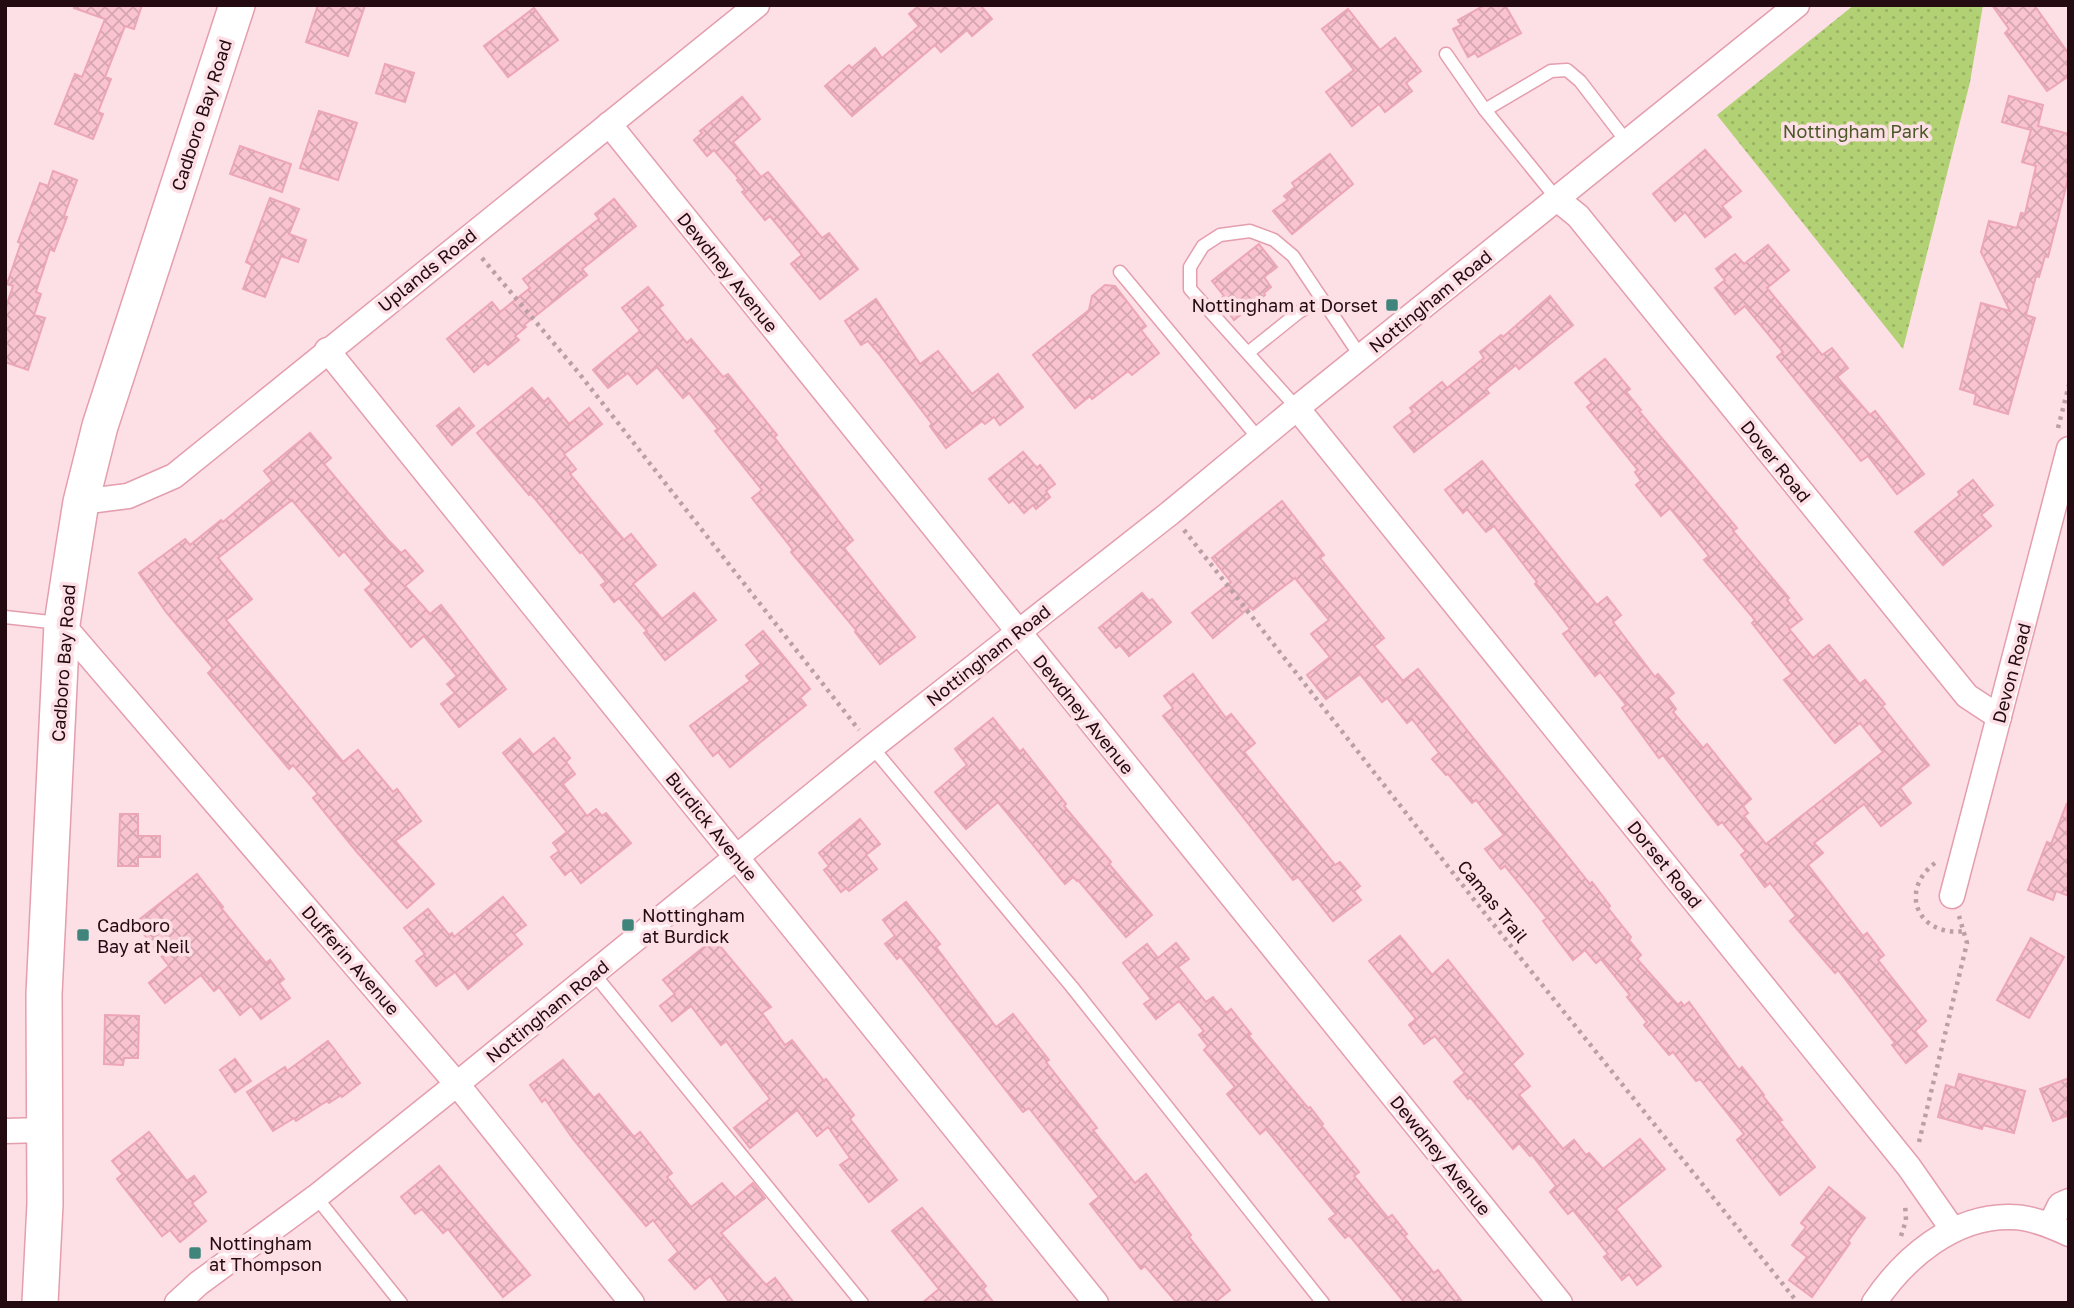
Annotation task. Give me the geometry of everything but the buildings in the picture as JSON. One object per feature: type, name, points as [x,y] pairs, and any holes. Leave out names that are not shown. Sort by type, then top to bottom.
[{"type":"main road","name":"Cadboro Bay Road","points":[[40,1303],[45,1204],[44,994],[62,624],[81,502],[100,426],[237,5]]},
{"type":"street","name":"Uplands Road","points":[[81,502],[128,496],[174,476],[757,5]]},
{"type":"street","name":"Nottingham Road","points":[[177,1303],[199,1283],[316,1197],[1016,631],[1170,513],[1797,5]]},
{"type":"street","name":"Dewdney Avenue","points":[[609,124],[1553,1300]]},
{"type":"street","name":"Dover Road","points":[[1557,199],[1578,216],[1967,696],[1999,717]]},
{"type":"street","name":"Burdick Avenue","points":[[327,351],[1096,1303]]},
{"type":"street","name":"Dorset Road","points":[[1297,408],[1909,1167],[1953,1230]]},
{"type":"street","name":"Devon Road","points":[[1951,896],[1999,717],[2063,441]]},
{"type":"street","name":"Dufferin Avenue","points":[[62,624],[457,1084],[632,1303]]},
{"type":"street","points":[[5,1131],[45,1130]]},
{"type":"street","points":[[1874,1303],[1889,1279],[1920,1250],[1953,1230],[1982,1220],[2012,1217],[2060,1229],[2060,1205],[2069,1201]]},
{"type":"lane","points":[[1446,54],[1485,110],[1557,199]]},
{"type":"lane","points":[[1485,110],[1551,71],[1567,69],[1580,81],[1627,142]]},
{"type":"lane","points":[[1297,408],[1190,289],[1189,267],[1203,246],[1220,235],[1250,230],[1273,240],[1293,256],[1361,357]]},
{"type":"lane","points":[[1120,272],[1259,439]]},
{"type":"lane","points":[[1249,352],[1299,312],[1321,300]]},
{"type":"lane","points":[[5,617],[62,624]]},
{"type":"lane","points":[[872,747],[1072,987],[1323,1303]]},
{"type":"lane","points":[[594,974],[862,1303]]},
{"type":"lane","points":[[316,1197],[401,1303]]},
{"type":"path","points":[[465,239],[578,372],[872,747]]},
{"type":"path","points":[[2063,441],[2069,385]]},
{"type":"path","name":"Camas Trail","points":[[1170,513],[1469,893],[1798,1303]]},
{"type":"path","points":[[1909,1167],[1917,1151],[1967,943],[1951,896]]},
{"type":"green space","name":"Nottingham Park","points":[[1854,5],[1983,5],[1970,82],[1903,349],[1717,115]]},
{"type":"place","name":"Nottingham at Dorset","points":[[1392,305]]},
{"type":"place","name":"Nottingham at Burdick","points":[[628,925]]},
{"type":"place","name":"Cadboro Bay at Neil","points":[[83,935]]},
{"type":"place","name":"Nottingham at Thompson","points":[[195,1253]]}]
